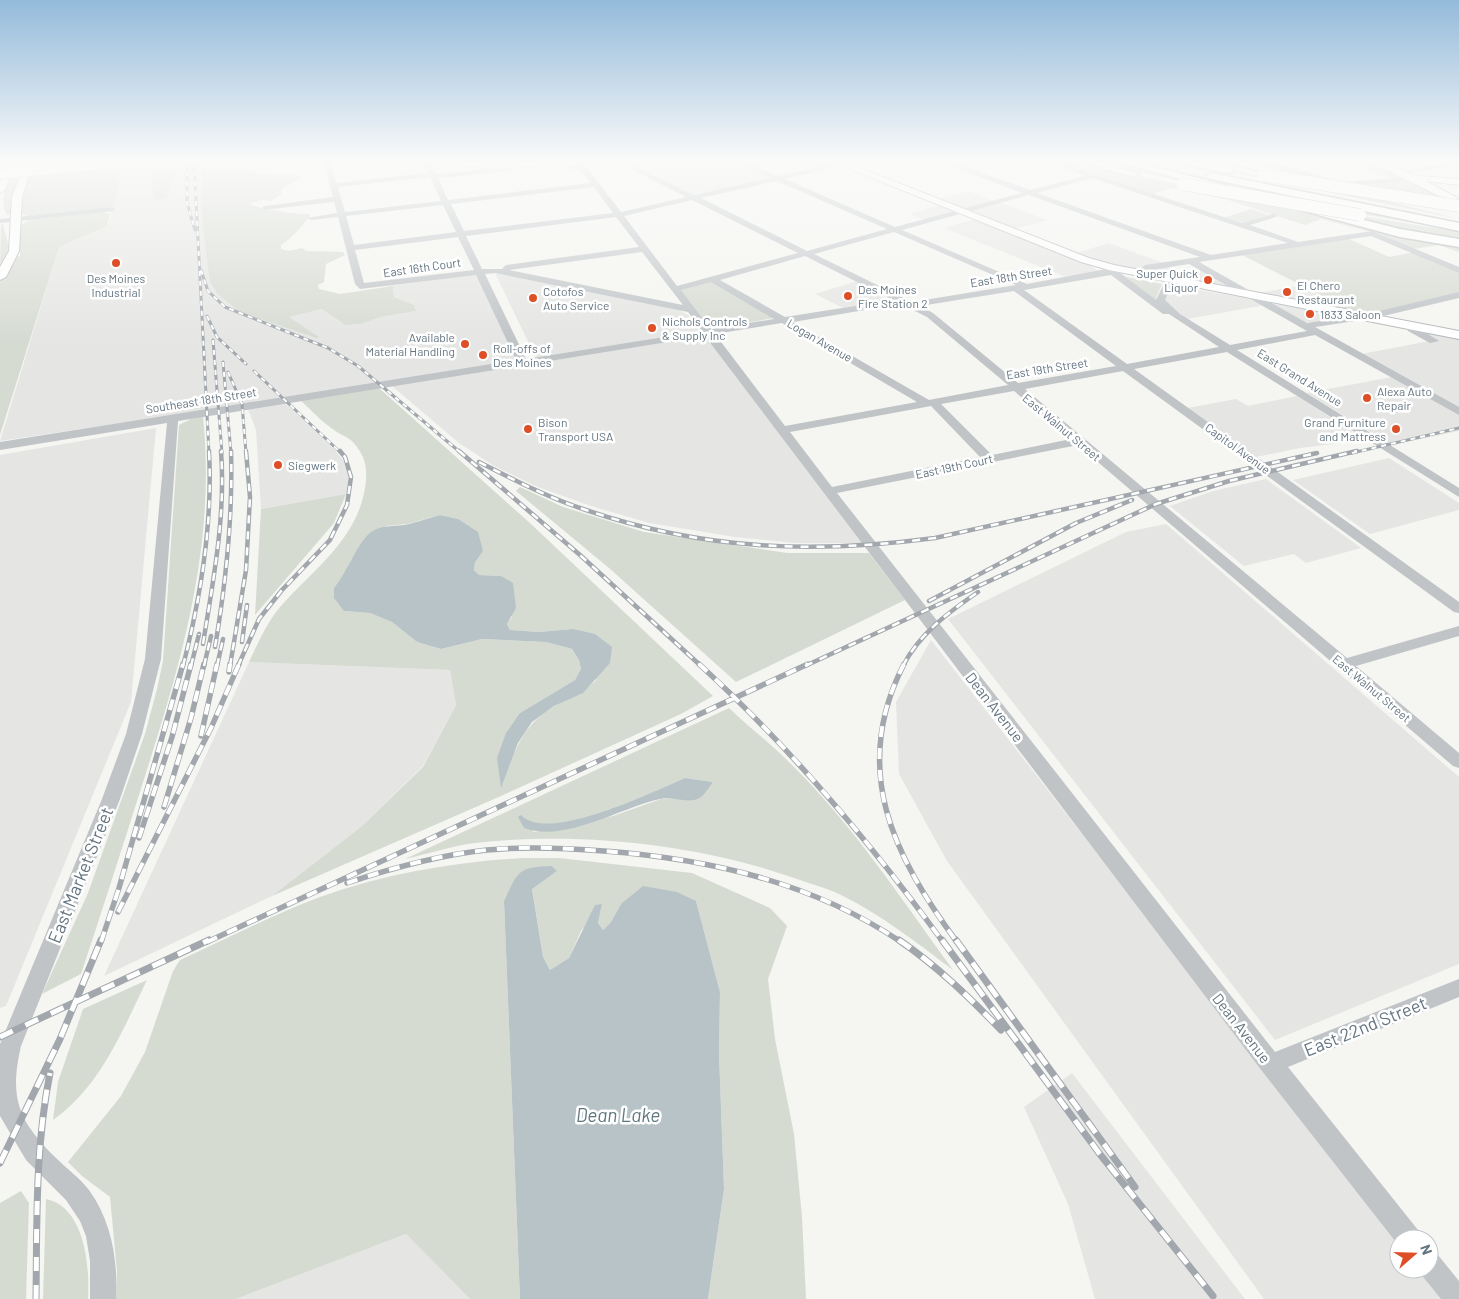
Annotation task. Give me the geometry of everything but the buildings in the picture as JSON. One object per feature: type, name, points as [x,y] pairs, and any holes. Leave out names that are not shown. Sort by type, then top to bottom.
[{"type":"highway","points":[[1351,222],[1375,228],[1459,243]]},
{"type":"highway","points":[[1401,222],[1459,231]]},
{"type":"highway","points":[[1433,222],[1459,227]]},
{"type":"main road","points":[[0,277],[14,251],[15,222]]},
{"type":"main road","name":"East Grand Avenue","points":[[989,222],[1115,271]]},
{"type":"main road","points":[[1115,271],[1459,335]]},
{"type":"street","points":[[344,222],[351,248],[565,222]]},
{"type":"street","points":[[460,222],[489,271],[506,317],[528,362]]},
{"type":"street","name":"Dean Avenue","points":[[623,222],[1270,1064],[1401,1229]]},
{"type":"street","name":"East Walnut Street","points":[[742,222],[908,303],[936,319],[1459,762]]},
{"type":"street","name":"Capitol Avenue","points":[[878,222],[1022,288],[1128,368],[1459,609]]},
{"type":"street","points":[[675,289],[922,222]]},
{"type":"street","points":[[1109,222],[1210,258]]},
{"type":"street","points":[[1230,222],[1300,244]]},
{"type":"street","points":[[1243,226],[1255,222]]},
{"type":"street","points":[[1145,268],[1372,233],[1459,270]]},
{"type":"street","name":"East 16th Court","points":[[351,248],[360,284],[368,287],[644,249]]},
{"type":"street","points":[[1190,261],[1459,412]]},
{"type":"street","points":[[489,271],[691,310]]},
{"type":"street","name":"East 18th Street","points":[[406,382],[785,319],[1022,288],[1115,271]]},
{"type":"street","name":"East Grand Avenue","points":[[1115,271],[1154,304],[1177,316],[1459,494]]},
{"type":"street","name":"Logan Avenue","points":[[712,279],[930,403],[989,459]]},
{"type":"street","name":"East Grand Avenue","points":[[1166,280],[1160,300],[1177,316]]},
{"type":"street","points":[[1306,326],[1365,316],[1459,295]]},
{"type":"street","points":[[1409,325],[1412,329],[1434,341]]},
{"type":"street","name":"East 19th Street","points":[[782,430],[1317,332]]},
{"type":"street","name":"Southeast 18th Street","points":[[0,446],[406,382]]},
{"type":"street","name":"East Market Street","points":[[103,1299],[102,1248],[98,1232],[81,1200],[40,1159],[18,1127],[4,1097],[4,1071],[10,1046],[112,799],[136,728],[153,659],[173,418]]},
{"type":"street","name":"East 19th Court","points":[[829,491],[1078,441]]},
{"type":"street","points":[[1344,664],[1459,631]]},
{"type":"street","name":"East 22nd Street","points":[[1270,1064],[1459,988]]},
{"type":"street","points":[[1439,1277],[1456,1299]]},
{"type":"shaded area","points":[[27,222],[108,222],[107,226],[59,247],[0,435],[0,282],[13,258],[20,256],[20,225]]},
{"type":"shaded area","points":[[203,222],[209,263],[259,318],[316,338],[315,334],[288,317],[322,309],[345,325],[361,324],[381,317],[415,311],[413,305],[394,297],[394,290],[388,286],[476,274],[516,359],[294,397],[0,441],[59,247],[92,233],[109,223]]},
{"type":"shaded area","points":[[203,222],[305,222],[281,245],[281,249],[289,251],[302,248],[306,251],[343,252],[345,255],[326,264],[324,282],[318,285],[319,289],[340,294],[393,286],[394,297],[414,305],[416,311],[381,317],[361,324],[345,325],[322,309],[289,317],[319,337],[316,338],[240,312],[218,294],[210,282]]},
{"type":"shaded area","points":[[966,222],[981,222],[1091,266],[1100,272],[1068,278],[944,228]]},
{"type":"shaded area","points":[[998,222],[1041,222],[1015,229]]},
{"type":"shaded area","points":[[1295,222],[1314,222],[1305,225]]},
{"type":"shaded area","points":[[1331,222],[1353,222],[1459,244],[1459,252],[1439,245],[1414,249],[1379,234]]},
{"type":"shaded area","points":[[1365,222],[1396,222],[1459,232],[1459,242],[1427,237]]},
{"type":"shaded area","points":[[1407,222],[1420,222],[1459,230]]},
{"type":"shaded area","points":[[1,224],[3,225],[10,250],[0,272]]},
{"type":"shaded area","points":[[1347,238],[1389,257],[1415,252],[1459,271],[1459,293],[1371,314],[1339,309],[1340,305],[1242,255]]},
{"type":"shaded area","points":[[1109,243],[1163,263],[1181,274],[1203,270],[1233,288],[1113,267],[1077,253]]},
{"type":"shaded area","points":[[495,273],[677,309],[688,315],[699,330],[692,333],[538,357],[535,356]]},
{"type":"shaded area","points":[[1122,276],[1162,284],[1156,298],[1158,303]]},
{"type":"shaded area","points":[[857,281],[891,300],[843,308],[815,294]]},
{"type":"shaded area","points":[[713,282],[774,318],[717,328],[709,326],[681,290]]},
{"type":"shaded area","points":[[1303,285],[1341,305],[1339,309],[1254,294]]},
{"type":"shaded area","points":[[1176,286],[1252,299],[1265,305],[1187,319],[1164,302],[1170,287]]},
{"type":"shaded area","points":[[1273,304],[1337,314],[1342,317],[1306,323]]},
{"type":"shaded area","points":[[1423,331],[1459,338],[1459,409],[1361,354],[1435,340]]},
{"type":"shaded area","points":[[698,337],[708,339],[863,543],[795,543],[735,537],[649,523],[591,506],[538,487],[494,466],[459,443],[392,386]]},
{"type":"shaded area","points":[[1392,377],[1459,414],[1459,431],[1391,445],[1307,393]]},
{"type":"shaded area","points":[[379,388],[531,524],[713,696],[681,714],[501,796],[272,896],[362,826],[423,767],[456,705],[450,670],[249,662],[276,612],[342,541],[360,507],[365,488],[365,463],[356,445],[325,423],[300,400]],"holes":[[[440,515],[458,519],[475,562],[474,570],[479,575],[501,576],[512,617],[507,624],[510,630],[539,632],[573,629],[596,680],[580,693],[553,707],[533,723],[520,742],[501,787],[520,713],[575,680],[581,669],[579,660],[572,649],[546,642],[482,639],[441,649],[417,642],[392,622],[370,613],[344,611],[334,588],[343,578],[351,560],[386,526],[407,524]]]},
{"type":"shaded area","points":[[1297,396],[1366,440],[1300,448],[1256,457],[1187,408],[1236,399],[1248,406]]},
{"type":"shaded area","points":[[285,403],[334,449],[343,460],[349,476],[346,494],[261,509],[256,430],[248,409]]},
{"type":"shaded area","points":[[203,416],[206,463],[205,509],[200,554],[193,599],[172,687],[81,974],[42,994],[88,893],[145,734],[163,661],[179,425]]},
{"type":"shaded area","points":[[156,428],[131,702],[6,1006],[0,1008],[0,455]]},
{"type":"shaded area","points":[[1389,458],[1459,503],[1459,510],[1370,534],[1293,480]]},
{"type":"shaded area","points":[[1266,479],[1361,548],[1306,563],[1294,554],[1244,566],[1170,506],[1213,491]]},
{"type":"shaded area","points":[[520,487],[563,507],[644,532],[787,553],[869,553],[905,600],[736,682],[609,568],[516,491]]},
{"type":"shaded area","points":[[346,494],[334,523],[255,615],[261,509]]},
{"type":"shaded area","points":[[1166,524],[1459,777],[1459,964],[1275,1040],[948,619],[1126,532]]},
{"type":"shaded area","points":[[931,640],[1390,1229],[1389,1279],[1429,1279],[1444,1299],[1264,1299],[947,861],[899,774],[896,702]]},
{"type":"shaded area","points":[[249,662],[450,670],[456,705],[423,766],[362,826],[272,896],[104,976]]},
{"type":"shaded area","points":[[729,708],[776,749],[814,787],[876,864],[953,970],[886,921],[838,894],[822,887],[722,857],[640,844],[556,839],[475,843],[405,859]],"holes":[[[685,778],[713,782],[701,797],[661,799],[613,816],[534,832],[521,816],[534,823],[553,824],[576,820],[626,803]]]},
{"type":"shaded area","points":[[522,858],[559,858],[692,873],[770,908],[787,926],[768,979],[775,1039],[794,1134],[802,1217],[806,1299],[708,1299],[724,1189],[719,1054],[720,992],[696,901],[621,904],[611,922],[603,930],[598,923],[602,904],[581,931],[569,958],[550,970],[543,957],[532,888],[557,871],[552,866],[506,897],[504,901],[520,1299],[470,1299],[406,1234],[236,1299],[116,1299],[117,1271],[110,1197],[82,1176],[68,1162],[121,1096],[145,1052],[173,971],[180,960],[284,911],[344,889],[419,870]]},
{"type":"shaded area","points":[[147,980],[119,1038],[97,1074],[70,1106],[53,1120],[58,1082],[83,1009]]},
{"type":"shaded area","points":[[1072,1073],[1245,1299],[1095,1299],[1068,1204],[1024,1107]]},
{"type":"shaded area","points":[[21,1191],[29,1203],[26,1299],[0,1299],[0,1203]]},
{"type":"shaded area","points":[[46,1199],[59,1204],[77,1226],[86,1255],[88,1299],[43,1299]]},
{"type":"shaded area","points":[[406,1234],[470,1299],[236,1299]]},
{"type":"water","points":[[440,515],[458,519],[478,532],[483,551],[475,562],[474,570],[479,575],[501,576],[513,583],[516,608],[507,624],[510,630],[539,632],[573,629],[595,634],[612,647],[610,663],[583,693],[554,706],[532,722],[518,743],[501,788],[497,758],[506,733],[520,713],[575,680],[581,669],[579,660],[572,649],[546,642],[482,639],[441,649],[417,642],[392,622],[370,613],[344,611],[334,598],[334,588],[361,543],[371,532],[380,528],[409,524]]},
{"type":"water","points":[[685,778],[713,782],[703,796],[697,799],[660,799],[574,828],[540,831],[524,828],[518,817],[521,815],[534,822],[553,823],[576,819],[626,803]]},
{"type":"water","name":"Dean Lake","points":[[552,866],[557,871],[532,889],[543,957],[550,970],[569,958],[595,905],[602,904],[598,923],[603,930],[611,922],[621,904],[643,886],[677,892],[696,901],[720,992],[719,1054],[724,1189],[708,1299],[520,1299],[504,901],[512,883],[520,873],[532,868]]},
{"type":"railway","points":[[193,222],[195,230]]},
{"type":"railway","points":[[197,222],[209,453]]},
{"type":"railway","points":[[201,270],[208,291],[225,307],[328,348],[358,366],[461,453]]},
{"type":"railway","points":[[207,316],[217,337],[246,364]]},
{"type":"railway","points":[[213,340],[222,453]]},
{"type":"railway","points":[[223,362],[231,453]]},
{"type":"railway","points":[[254,371],[341,453]]},
{"type":"railway","points":[[228,372],[242,404],[246,453]]},
{"type":"railway","points":[[1352,453],[1459,428]]},
{"type":"railway","points":[[183,666],[204,560],[209,506],[209,451]]},
{"type":"railway","points":[[203,644],[220,524],[222,500],[221,451]]},
{"type":"railway","points":[[230,666],[246,570],[250,497],[246,451]]},
{"type":"railway","points":[[238,666],[259,619],[282,590],[330,540],[347,505],[351,477],[345,457],[340,451]]},
{"type":"railway","points":[[459,451],[580,555],[701,666]]},
{"type":"railway","points":[[805,666],[1156,504],[1229,481],[1357,451]]},
{"type":"railway","points":[[215,647],[228,549],[231,453]]},
{"type":"railway","points":[[479,462],[559,500],[630,523],[673,534],[716,541],[802,547],[890,543],[935,538],[1317,453]]},
{"type":"railway","points":[[929,601],[1076,523],[1132,500]]},
{"type":"railway","points":[[904,665],[917,644],[936,624],[978,592]]},
{"type":"railway","points":[[242,642],[247,605]]},
{"type":"railway","points":[[191,666],[199,634]]},
{"type":"railway","points":[[204,666],[211,636]]},
{"type":"railway","points":[[217,666],[223,639]]},
{"type":"railway","points":[[101,942],[119,888],[183,664]]},
{"type":"railway","points":[[139,838],[172,737],[191,664]]},
{"type":"railway","points":[[164,807],[191,718],[204,664]]},
{"type":"railway","points":[[201,736],[217,664]]},
{"type":"railway","points":[[229,672],[230,664]]},
{"type":"railway","points":[[118,912],[211,728],[239,664]]},
{"type":"railway","points":[[699,664],[735,698]]},
{"type":"railway","points":[[735,698],[808,664]]},
{"type":"railway","points":[[904,665],[888,703],[880,740],[880,775],[886,810],[898,843],[914,877],[957,942]]},
{"type":"railway","points":[[207,942],[735,698]]},
{"type":"railway","points":[[735,698],[766,729],[858,832],[943,942]]},
{"type":"railway","points":[[347,883],[416,863],[451,855],[487,850],[560,848],[643,855],[721,867],[796,889],[867,921],[901,942]]},
{"type":"railway","points":[[75,1002],[101,940]]},
{"type":"railway","points":[[75,1002],[209,940]]},
{"type":"railway","points":[[899,940],[952,982],[1001,1030]]},
{"type":"railway","points":[[942,940],[1099,1153],[1213,1296]]},
{"type":"railway","points":[[956,940],[1135,1187]]},
{"type":"railway","points":[[0,1037],[75,1002]]},
{"type":"railway","points":[[0,1163],[60,1039],[75,1002]]},
{"type":"railway","points":[[36,1299],[39,1157],[50,1073]]},
{"type":"place","name":"Des Moines Industrial","points":[[116,263]]},
{"type":"place","name":"Super Quick Liquor","points":[[1208,280]]},
{"type":"place","name":"El Chero Restaurant","points":[[1287,292]]},
{"type":"place","name":"Des Moines Fire Station 2","points":[[848,296]]},
{"type":"place","name":"Cotofos Auto Service","points":[[533,298]]},
{"type":"place","name":"1833 Saloon","points":[[1310,314]]},
{"type":"place","name":"Nichols Controls & Supply Inc","points":[[652,328]]},
{"type":"place","name":"Available Material Handling","points":[[465,344]]},
{"type":"place","name":"Roll-offs of Des Moines","points":[[483,355]]},
{"type":"place","name":"Alexa Auto Repair","points":[[1367,398]]},
{"type":"place","name":"Bison Transport USA","points":[[528,429]]},
{"type":"place","name":"Grand Furniture and Mattress","points":[[1396,429]]},
{"type":"place","name":"Siegwerk","points":[[278,465]]}]
